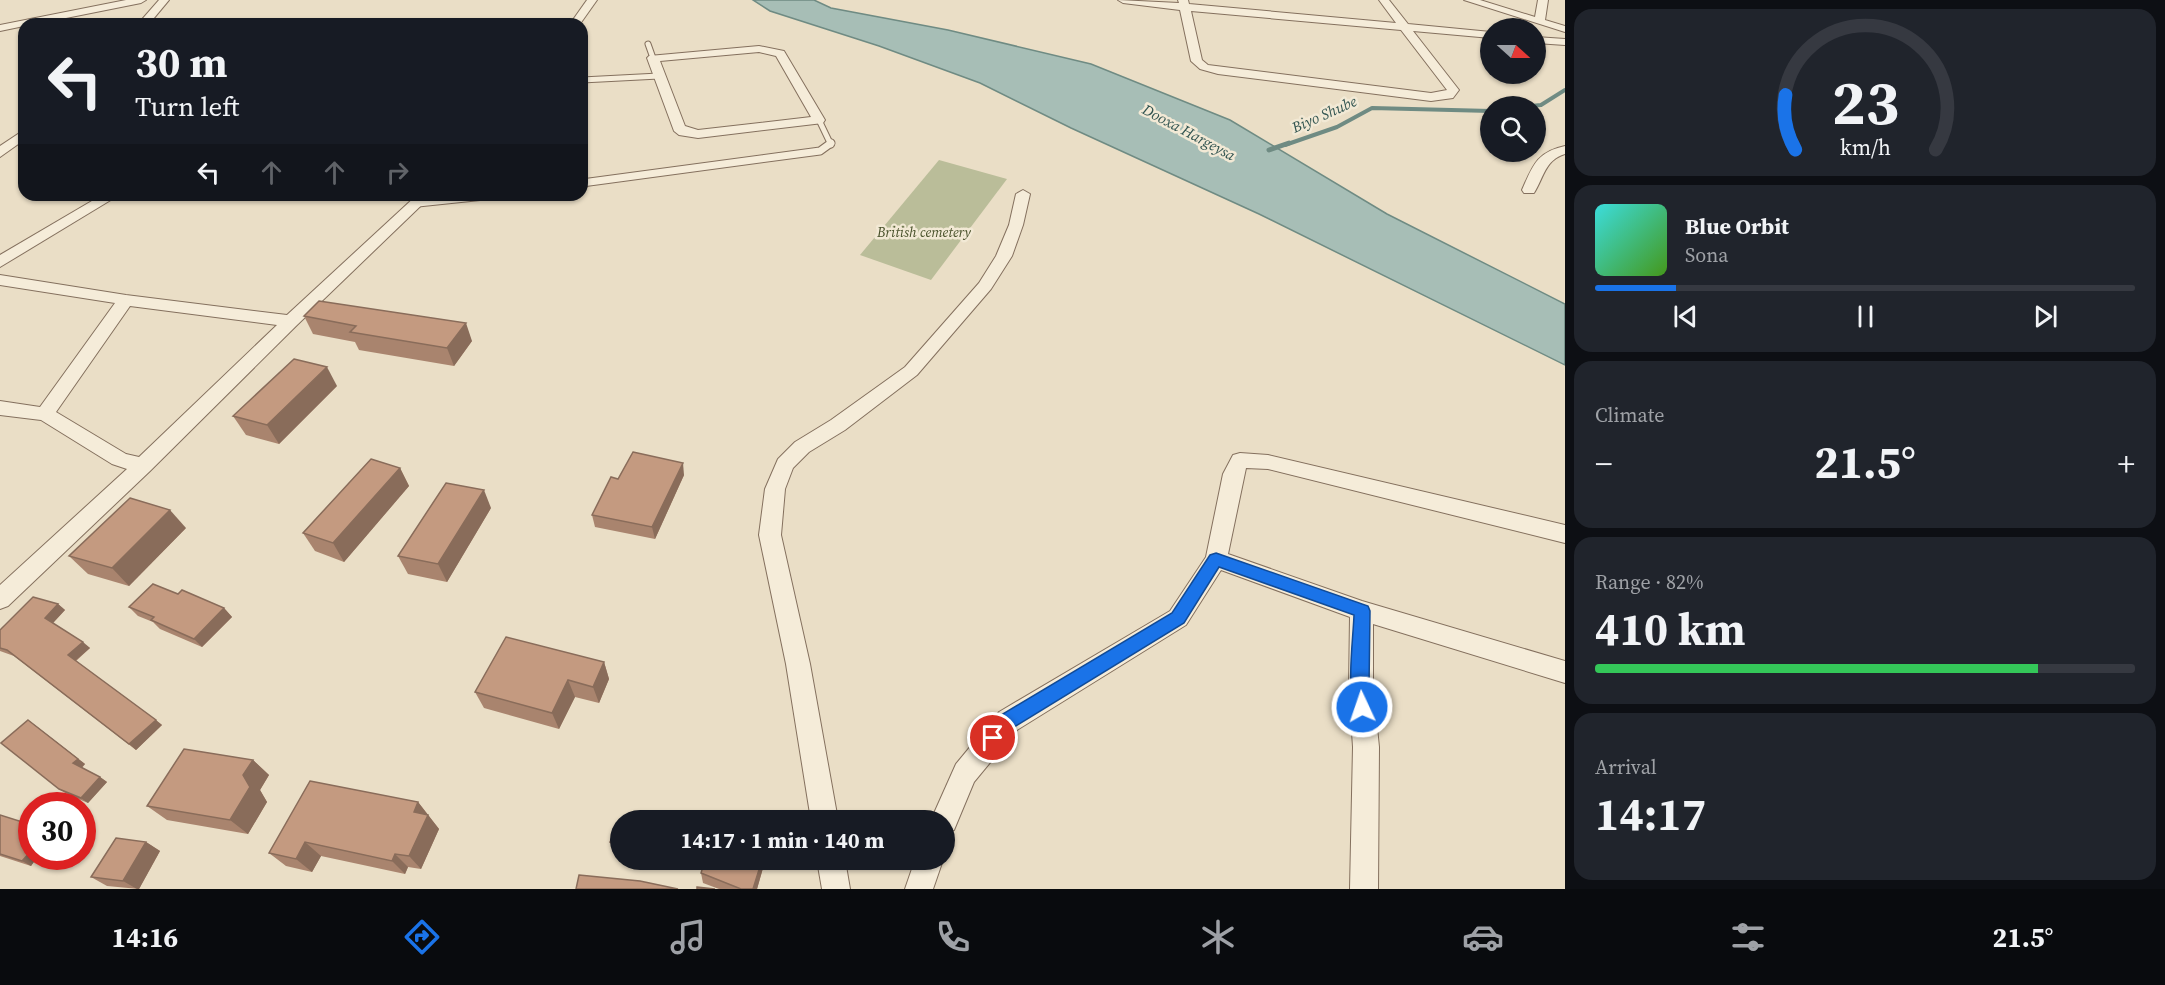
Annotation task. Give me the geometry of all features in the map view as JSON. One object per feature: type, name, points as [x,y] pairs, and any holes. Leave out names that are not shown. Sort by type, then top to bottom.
[{"type":"street","points":[[50,18],[141,0]]},
{"type":"street","points":[[148,18],[164,0]]},
{"type":"street","points":[[579,18],[592,0]]},
{"type":"street","points":[[1123,0],[1184,3],[1480,34]]},
{"type":"street","points":[[1184,3],[1197,61],[1204,67],[1218,71],[1431,98],[1449,95],[1454,90],[1384,0]]},
{"type":"street","points":[[1469,0],[1530,18]]},
{"type":"street","points":[[1540,18],[1543,0]]},
{"type":"street","points":[[1546,23],[1565,29]]},
{"type":"street","points":[[0,28],[18,24]]},
{"type":"street","points":[[1546,41],[1565,42]]},
{"type":"street","points":[[759,49],[776,50],[780,53],[819,120],[698,134],[684,132],[679,128],[659,76],[653,58],[759,49]]},
{"type":"street","points":[[0,153],[18,139]]},
{"type":"street","points":[[1529,190],[1543,158],[1565,150]]},
{"type":"street","points":[[0,159],[18,153]]},
{"type":"street","points":[[822,810],[798,664],[770,535],[775,489],[784,464],[802,447],[838,425],[911,371],[985,286],[1005,256],[1016,225],[1023,194]]},
{"type":"street","points":[[0,262],[102,201]]},
{"type":"street","points":[[0,599],[143,466],[291,321],[420,201]]},
{"type":"street","points":[[0,280],[126,300],[291,321]]},
{"type":"street","points":[[45,414],[126,300]]},
{"type":"street","points":[[0,408],[45,414],[119,459],[143,466]]},
{"type":"street","points":[[948,810],[965,773],[1008,721],[1178,618],[1216,559],[1233,474],[1240,460],[1268,462],[1565,534]]},
{"type":"street","points":[[1216,559],[1362,611],[1565,672]]},
{"type":"street","points":[[1362,611],[1360,688],[1366,747],[1364,889]]},
{"type":"street","points":[[833,870],[836,889]]},
{"type":"street","points":[[919,889],[926,870]]},
{"type":"lane","points":[[648,44],[653,58]]},
{"type":"lane","points":[[588,81],[659,76]]},
{"type":"lane","points":[[588,182],[820,151],[831,145],[819,120]]},
{"type":"green space","name":"British cemetery","points":[[939,160],[1007,179],[931,280],[860,255]]},
{"type":"water","name":"Dooxa Hargeysa","points":[[753,0],[814,0],[831,8],[948,30],[1091,64],[1230,120],[1387,214],[1565,304],[1565,365],[1259,214],[1071,128],[980,83],[879,46],[770,11]]},
{"type":"building","points":[[319,301],[466,323],[447,348],[350,332],[356,326],[304,316]]},
{"type":"building","points":[[294,359],[327,367],[267,425],[233,416]]},
{"type":"building","points":[[633,452],[683,463],[652,527],[592,515],[611,477],[618,479]]},
{"type":"building","points":[[371,459],[400,468],[333,543],[303,533]]},
{"type":"building","points":[[446,483],[484,490],[438,564],[398,556]]},
{"type":"building","points":[[130,498],[170,510],[112,568],[69,556]]},
{"type":"building","points":[[153,584],[178,594],[182,590],[224,608],[194,639],[151,620],[154,617],[129,607]]},
{"type":"building","points":[[33,597],[58,604],[45,618],[83,642],[68,655],[156,720],[129,744],[7,650],[0,648],[0,630]]},
{"type":"building","points":[[506,637],[604,662],[593,687],[568,680],[552,713],[475,692]]},
{"type":"building","points":[[28,720],[78,759],[73,763],[100,777],[86,792],[66,792],[59,789],[1,743]]},
{"type":"building","points":[[184,749],[253,760],[243,775],[250,787],[230,820],[147,806]]},
{"type":"building","points":[[310,781],[418,802],[414,812],[428,815],[409,856],[395,854],[392,861],[305,842],[296,859],[269,853]]},
{"type":"building","points":[[0,815],[18,821],[18,860],[0,854]]},
{"type":"building","points":[[116,838],[146,842],[123,881],[91,877]]},
{"type":"building","points":[[702,870],[759,870],[753,889],[741,889],[701,873]]},
{"type":"building","points":[[579,875],[640,881],[678,889],[576,889]]},
{"type":"waterway","name":"Biyo Shube","points":[[1546,102],[1565,90]]},
{"type":"waterway","name":"Biyo Shube","points":[[1285,145],[1337,127],[1372,108],[1480,111]]},
{"type":"waterway","name":"Biyo Shube","points":[[1269,150],[1289,143]]},
{"type":"route","points":[[993,738],[1008,721],[1178,618],[1216,559],[1362,611],[1360,688],[1362,707]]}]
